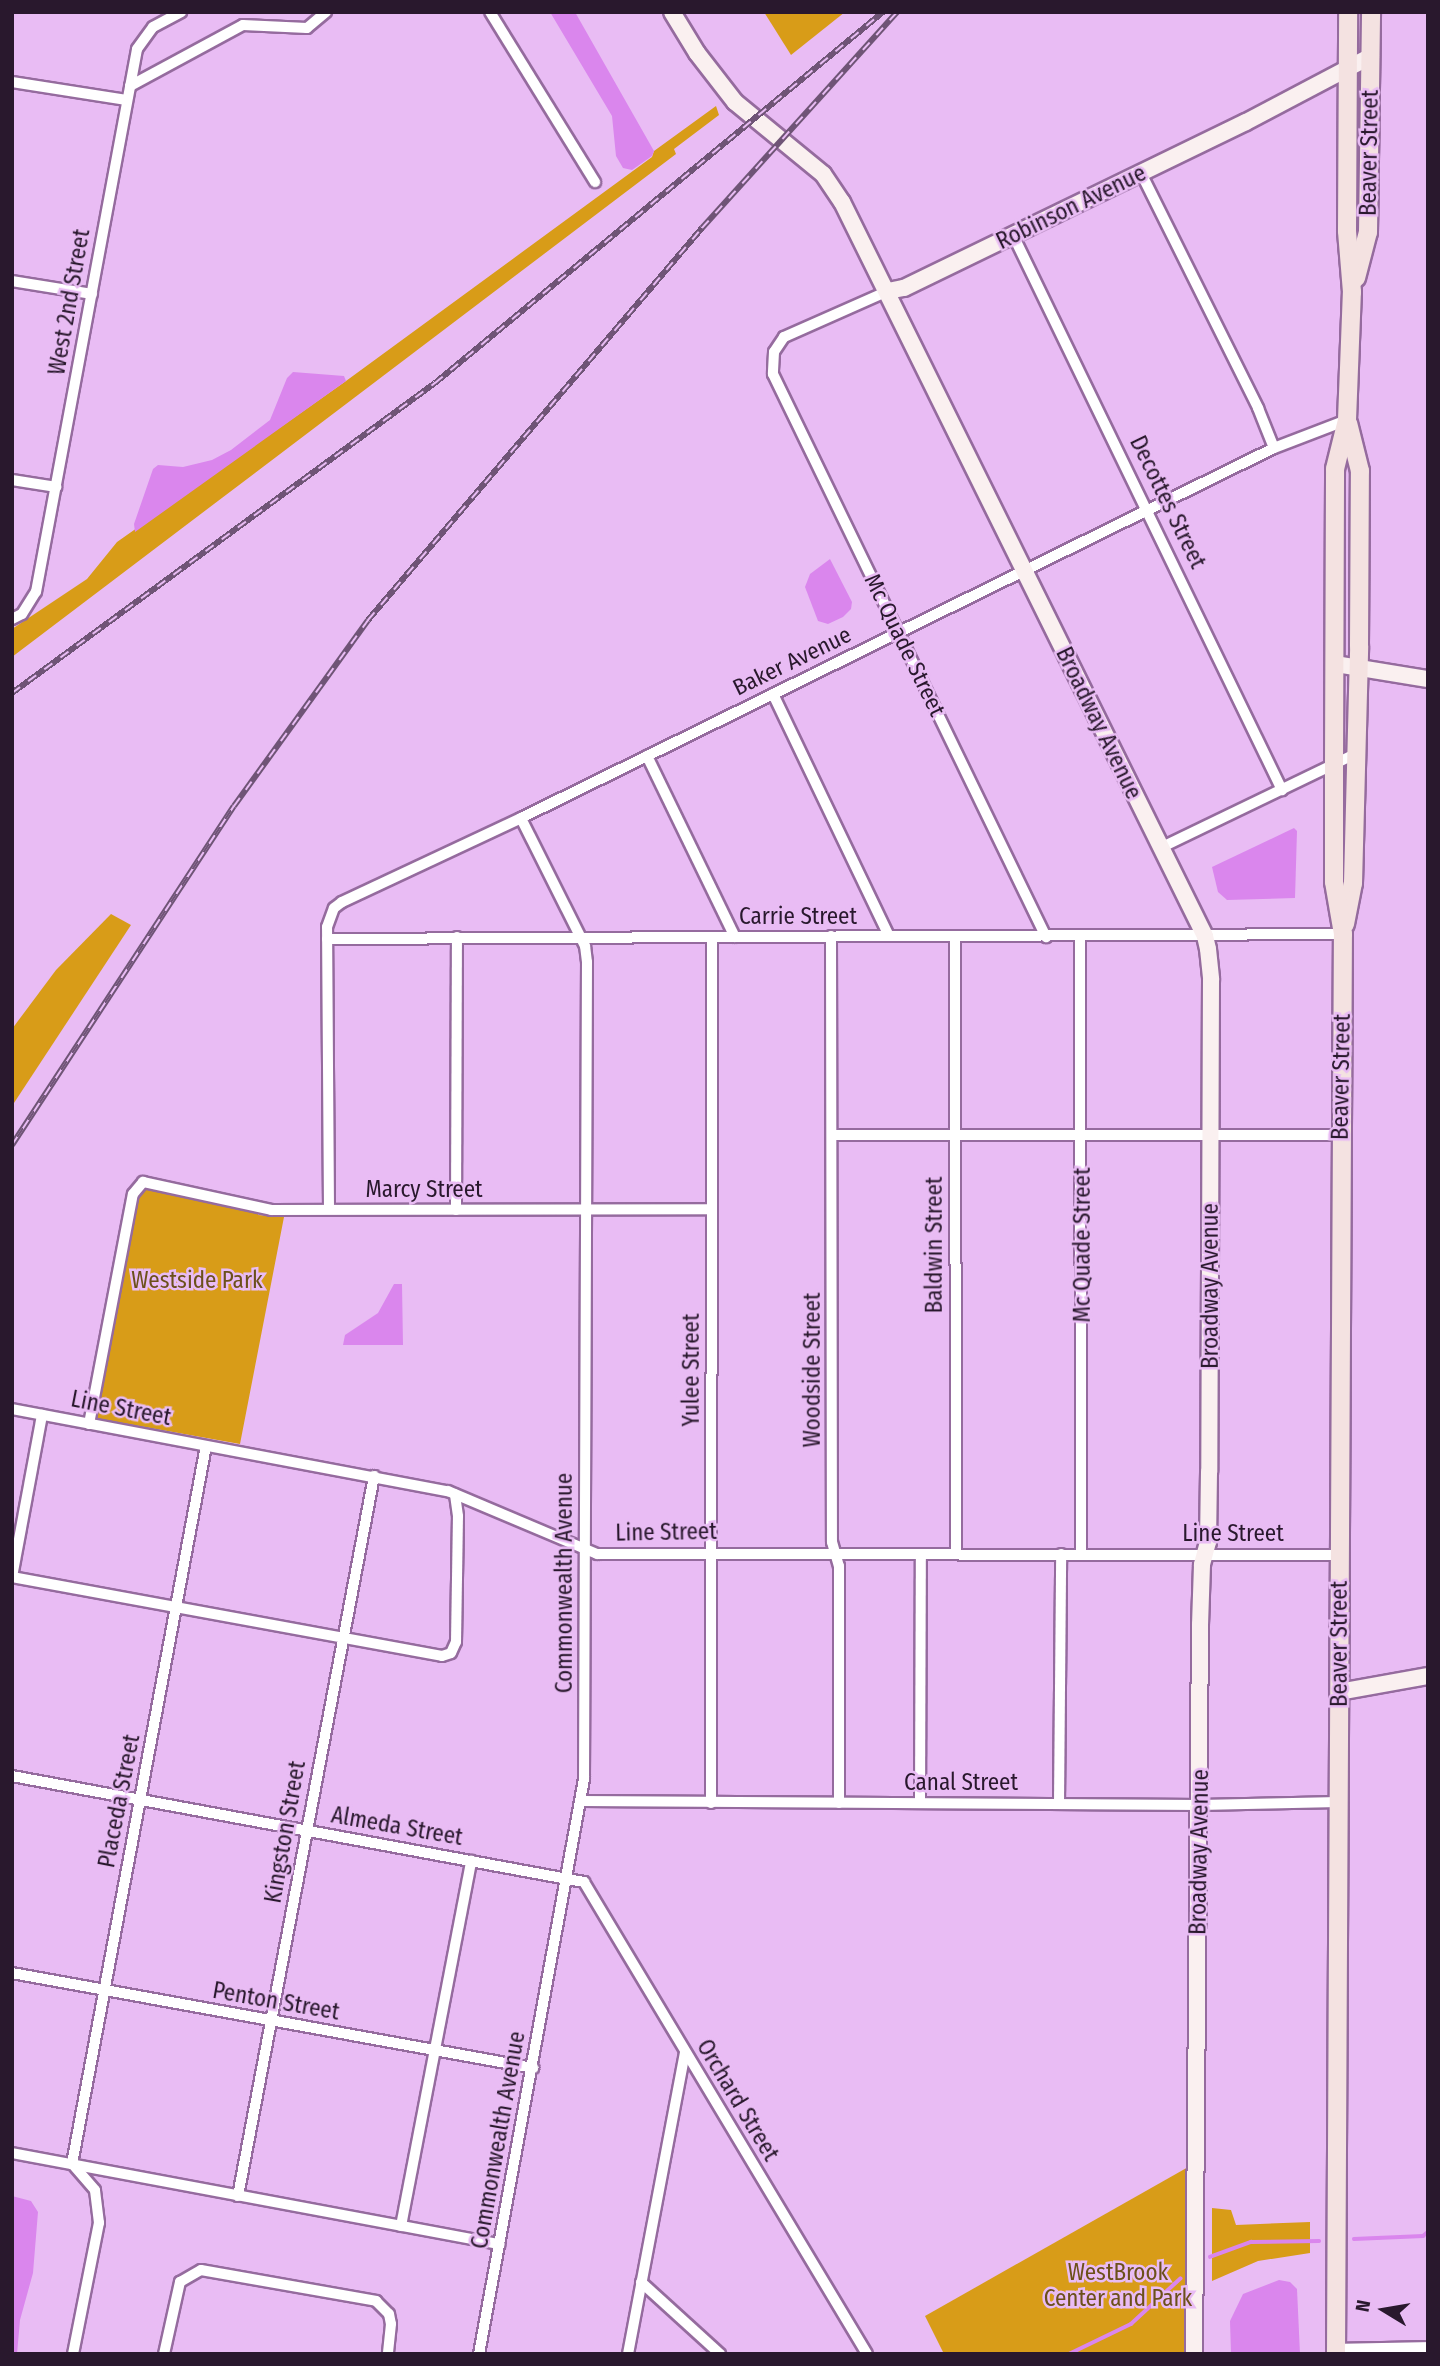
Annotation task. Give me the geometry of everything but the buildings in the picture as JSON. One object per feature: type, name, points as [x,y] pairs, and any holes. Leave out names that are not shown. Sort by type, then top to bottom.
[{"type":"main road","name":"Beaver Street","points":[[1336,2351],[1342,934],[1334,882],[1335,469],[1347,419],[1352,292],[1347,232],[1348,12]]},
{"type":"main road","name":"Beaver Street","points":[[1352,292],[1368,232],[1371,12]]},
{"type":"main road","name":"Beaver Street","points":[[1342,934],[1353,883],[1359,667],[1360,471],[1347,419]]},
{"type":"street","points":[[130,86],[243,25],[307,28],[327,12]]},
{"type":"street","points":[[491,12],[595,182]]},
{"type":"street","points":[[672,12],[696,53],[735,102],[806,159],[833,186],[888,291]]},
{"type":"street","name":"West 2nd Street","points":[[17,617],[36,593],[137,49],[143,36],[152,27],[179,13]]},
{"type":"street","name":"Robinson Avenue","points":[[774,352],[784,337],[888,291],[904,288],[1318,87],[1371,56]]},
{"type":"street","points":[[12,82],[127,100]]},
{"type":"street","points":[[1141,173],[1258,408],[1274,448]]},
{"type":"street","name":"Decottes Street","points":[[1013,235],[1282,790]]},
{"type":"street","points":[[12,281],[92,294]]},
{"type":"street","name":"Broadway Avenue","points":[[888,291],[1205,936],[1211,980],[1209,1472],[1200,1625],[1194,2354]]},
{"type":"street","name":"Mc Quade Street","points":[[774,352],[773,374],[1046,937]]},
{"type":"street","name":"Baker Avenue","points":[[327,939],[327,927],[334,908],[1274,448],[1347,419]]},
{"type":"street","points":[[12,480],[56,487]]},
{"type":"street","points":[[1335,663],[1428,679]]},
{"type":"street","points":[[773,694],[889,936]]},
{"type":"street","points":[[1160,848],[1357,753]]},
{"type":"street","points":[[647,756],[735,937]]},
{"type":"street","name":"Commonwealth Avenue","points":[[479,2354],[582,1801],[587,962],[581,937],[521,818]]},
{"type":"street","points":[[1334,836],[1355,837]]},
{"type":"street","name":"Carrie Street","points":[[327,939],[1342,934]]},
{"type":"street","name":"Woodside Street","points":[[831,936],[832,1542],[839,1566],[839,1803]]},
{"type":"street","points":[[456,1210],[457,937]]},
{"type":"street","name":"Yulee Street","points":[[711,1804],[712,937]]},
{"type":"street","name":"Baldwin Street","points":[[955,937],[956,1554]]},
{"type":"street","name":"Mc Quade Street","points":[[1080,937],[1081,1554]]},
{"type":"street","points":[[327,939],[329,1209]]},
{"type":"street","points":[[832,1135],[1340,1135]]},
{"type":"street","name":"Marcy Street","points":[[89,1424],[133,1194],[139,1184],[149,1182],[271,1210],[712,1209]]},
{"type":"street","name":"Line Street","points":[[12,1409],[374,1476],[455,1494],[597,1554],[836,1552],[1340,1555]]},
{"type":"street","points":[[42,1415],[12,1577],[442,1656],[451,1653],[456,1642],[458,1516],[455,1494]]},
{"type":"street","name":"Placeda Street","points":[[72,2164],[206,1446]]},
{"type":"street","name":"Kingston Street","points":[[238,2196],[374,1476]]},
{"type":"street","points":[[920,1803],[921,1554]]},
{"type":"street","points":[[1059,1804],[1061,1554]]},
{"type":"street","points":[[1339,1692],[1428,1676]]},
{"type":"street","name":"Almeda Street","points":[[12,1776],[567,1878]]},
{"type":"street","name":"Canal Street","points":[[582,1801],[711,1804],[1200,1805],[1339,1802]]},
{"type":"street","points":[[401,2226],[471,1861]]},
{"type":"street","name":"Orchard Street","points":[[567,1878],[584,1882],[867,2354]]},
{"type":"street","name":"Penton Street","points":[[12,1973],[533,2068]]},
{"type":"street","points":[[628,2354],[685,2053]]},
{"type":"street","points":[[12,2153],[500,2244]]},
{"type":"street","points":[[72,2164],[95,2190],[99,2214],[73,2354]]},
{"type":"street","points":[[163,2354],[174,2298],[180,2282],[201,2270],[366,2298],[383,2307],[391,2324],[388,2354]]},
{"type":"street","points":[[641,2282],[720,2354]]},
{"type":"street","points":[[1336,2351],[1428,2347]]},
{"type":"green space","points":[[764,12],[845,12],[791,55]]},
{"type":"green space","points":[[716,106],[719,115],[674,149],[676,154],[12,657],[12,629],[87,579],[117,542],[346,381],[652,157],[654,151]]},
{"type":"green space","points":[[111,914],[131,925],[12,1106],[12,1029],[56,970]]},
{"type":"green space","name":"Westside Park","points":[[143,1176],[259,1203],[258,1215],[284,1217],[240,1444],[95,1418]]},
{"type":"green space","name":"WestBrook Center and Park","points":[[1190,2166],[1187,2354],[944,2354],[925,2316]]},
{"type":"green space","points":[[1212,2208],[1231,2210],[1236,2225],[1310,2222],[1310,2253],[1258,2261],[1212,2281]]},
{"type":"shaded area","points":[[550,12],[575,12],[654,151],[652,156],[632,170],[623,168],[616,156],[612,116]]},
{"type":"shaded area","points":[[293,372],[344,376],[346,381],[135,532],[134,524],[153,469],[158,465],[183,467],[212,460],[231,450],[270,420],[287,378]]},
{"type":"shaded area","points":[[830,559],[852,602],[851,609],[843,617],[828,624],[818,621],[805,587],[810,574]]},
{"type":"shaded area","points":[[1294,828],[1297,831],[1295,898],[1227,900],[1218,892],[1212,867]]},
{"type":"shaded area","points":[[394,1284],[402,1284],[403,1345],[343,1345],[345,1335],[378,1313]]},
{"type":"shaded area","points":[[12,2196],[31,2201],[38,2212],[33,2273],[20,2320],[17,2354],[12,2354]]},
{"type":"shaded area","points":[[1279,2280],[1290,2282],[1297,2289],[1300,2354],[1231,2354],[1230,2321],[1243,2294]]},
{"type":"waterway","points":[[1354,2239],[1423,2236],[1428,2232]]},
{"type":"waterway","points":[[1210,2257],[1251,2242],[1319,2241]]},
{"type":"waterway","points":[[1069,2354],[1131,2324],[1180,2279]]},
{"type":"railway","points":[[12,693],[435,383],[883,12]]},
{"type":"railway","points":[[12,1145],[234,806],[368,620],[702,228],[897,12]]}]
